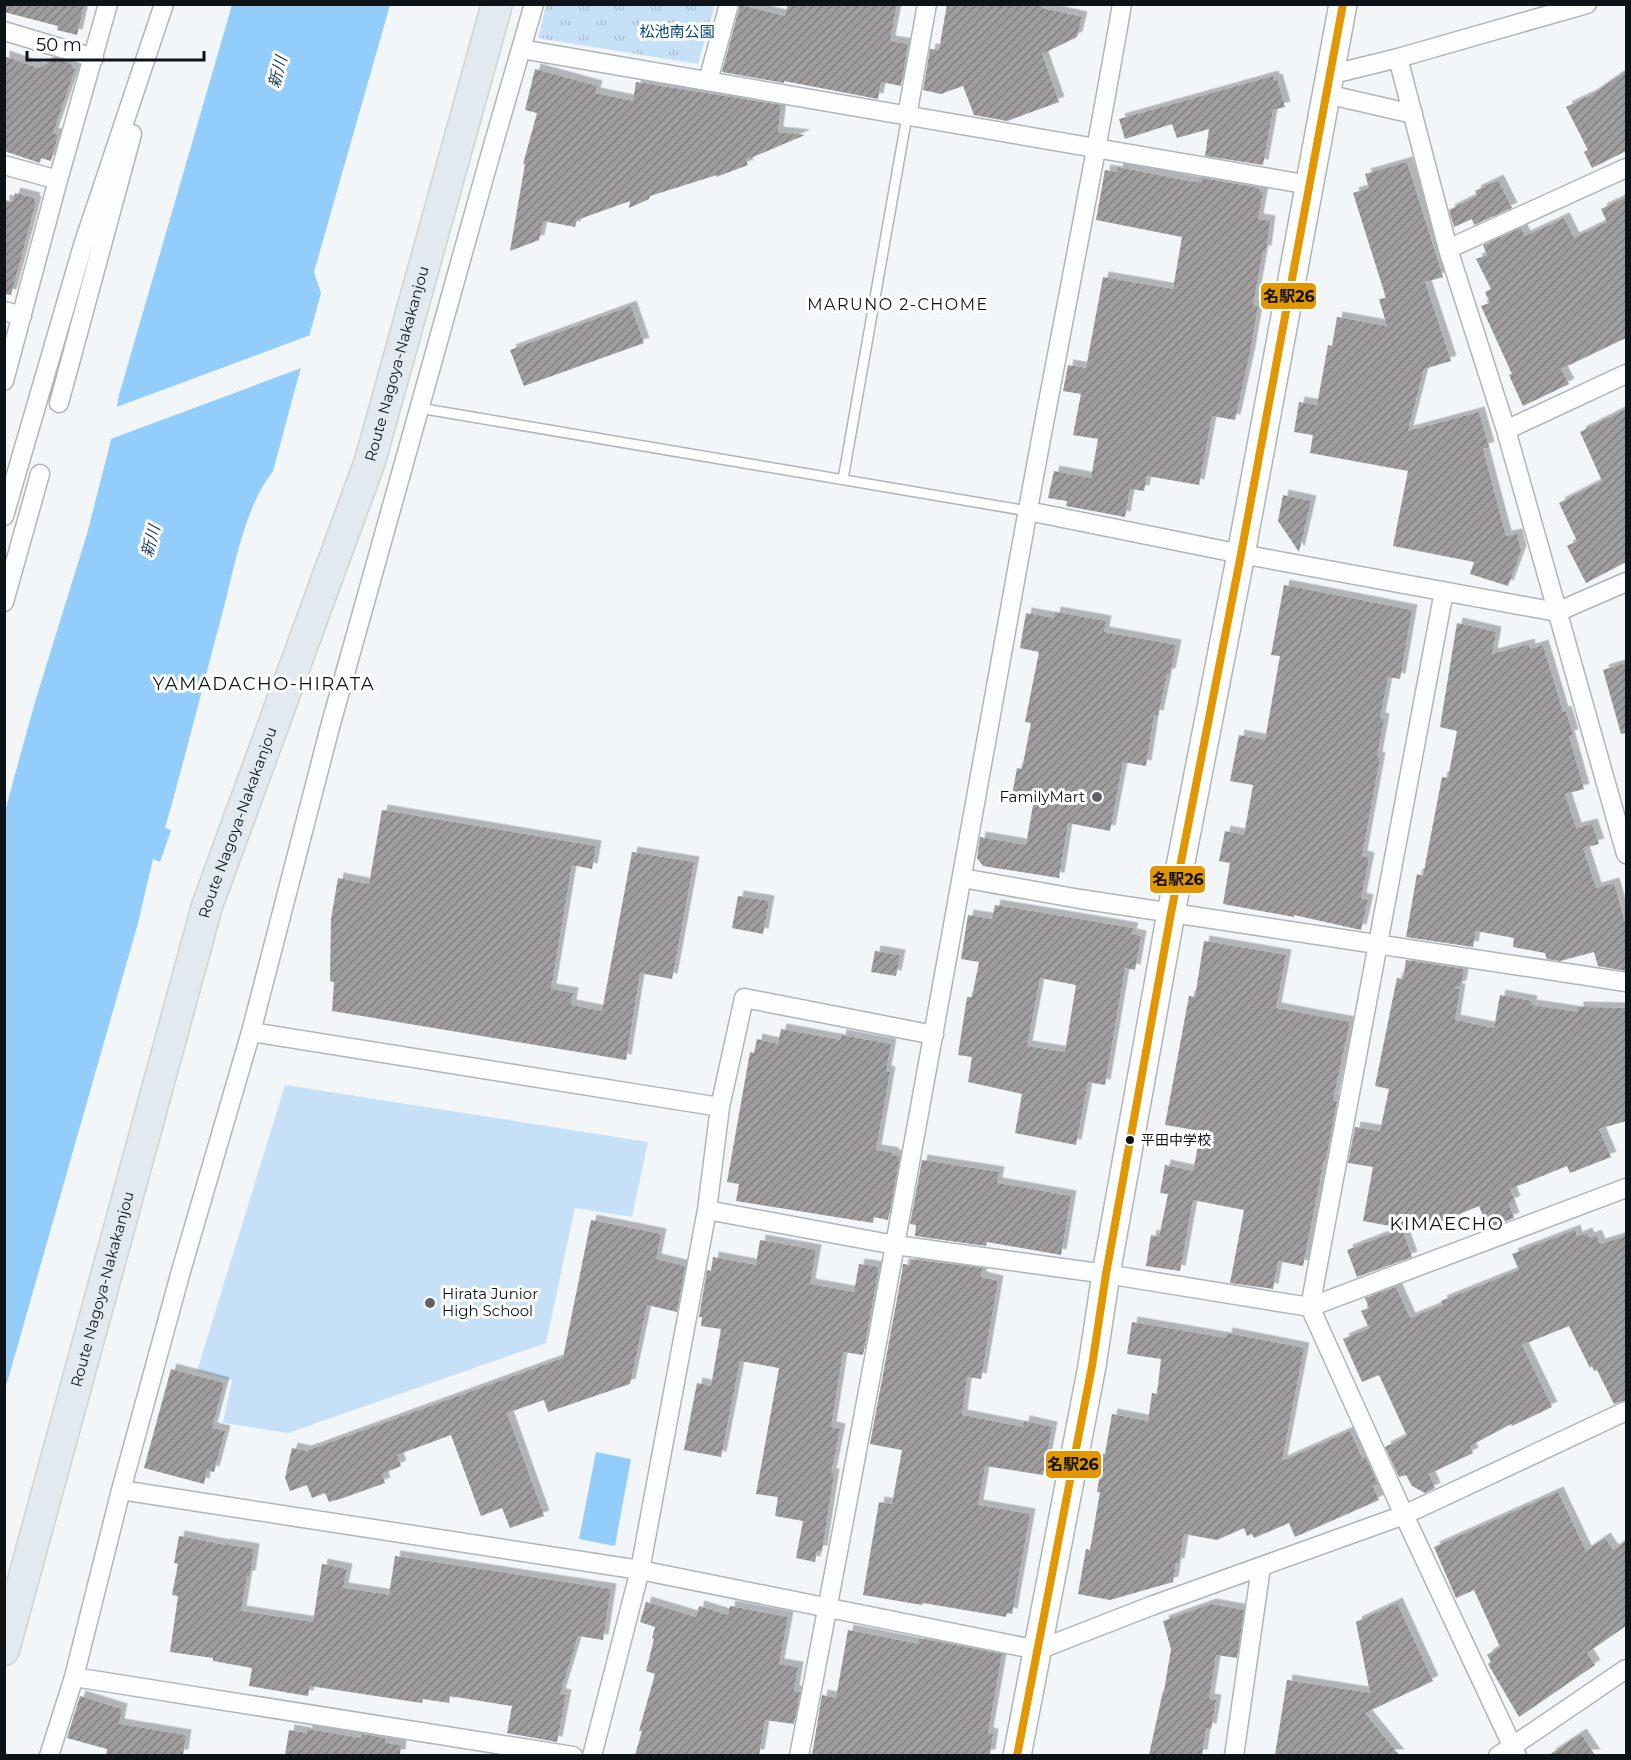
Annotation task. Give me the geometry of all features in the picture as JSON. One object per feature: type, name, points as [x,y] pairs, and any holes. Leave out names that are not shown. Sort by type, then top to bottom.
[{"type":"main road","name":"Route Nagoya-Nakakanjou","points":[[4,1650],[207,906],[370,461],[497,4]]},
{"type":"street","points":[[4,381],[13,313],[58,180],[108,4]]},
{"type":"street","points":[[59,403],[166,4]]},
{"type":"street","points":[[4,516],[84,242],[166,4]]},
{"type":"street","points":[[50,1755],[74,1677],[121,1490],[181,1271],[251,1032],[330,727],[534,4]]},
{"type":"street","points":[[708,81],[729,4]]},
{"type":"street","points":[[907,116],[927,4]]},
{"type":"street","points":[[799,1755],[934,1035],[1081,222],[1098,149],[1122,4]]},
{"type":"street","points":[[1017,1755],[1092,1366],[1106,1274],[1171,912],[1242,554],[1343,4]]},
{"type":"street","points":[[1328,84],[1398,58],[1587,4]]},
{"type":"street","points":[[4,31],[94,58]]},
{"type":"street","points":[[521,49],[1310,185]]},
{"type":"street","points":[[1398,58],[1448,249],[1506,430],[1626,854]]},
{"type":"street","points":[[1328,84],[1413,114]]},
{"type":"street","points":[[4,165],[58,180]]},
{"type":"street","points":[[1448,249],[1626,168]]},
{"type":"street","points":[[1506,430],[1626,374]]},
{"type":"street","points":[[4,602],[40,474]]},
{"type":"street","points":[[1028,511],[1242,554],[1557,612],[1626,582]]},
{"type":"street","points":[[1444,591],[1310,1307],[1509,1752],[1626,1669]]},
{"type":"street","points":[[962,878],[1626,982]]},
{"type":"street","points":[[592,1755],[640,1570],[707,1210],[720,1107],[744,998],[934,1035]]},
{"type":"street","points":[[251,1032],[720,1107]]},
{"type":"street","points":[[707,1210],[895,1245],[1106,1274],[1310,1307],[1626,1188]]},
{"type":"street","points":[[121,1490],[640,1570],[1038,1650],[1404,1515],[1626,1411]]},
{"type":"street","points":[[1234,1755],[1262,1567]]},
{"type":"street","points":[[74,1677],[573,1755]]},
{"type":"lane","points":[[843,479],[907,116]]},
{"type":"lane","points":[[419,408],[1028,511]]},
{"type":"green space","name":"松池南公園","points":[[546,4],[715,5],[698,64],[538,38]]},
{"type":"green space","points":[[285,1085],[648,1142],[632,1217],[575,1208],[546,1343],[288,1433],[223,1423],[232,1380],[197,1371]]},
{"type":"water","name":"新川","points":[[232,5],[390,5],[314,272],[321,293],[273,471],[255,501],[242,536],[165,828],[171,830],[160,862],[153,859],[138,923],[5,1390],[5,811],[35,702],[87,534],[110,444],[119,395]]},
{"type":"water","points":[[596,1452],[631,1459],[615,1546],[579,1539]]},
{"type":"pier","points":[[313,334],[304,367],[108,440],[114,408]]},
{"type":"building","points":[[4,4],[84,4],[77,35],[57,30],[58,26],[4,12]]},
{"type":"building","points":[[788,4],[897,4],[890,41],[908,44],[901,86],[881,82],[878,99],[722,72],[740,5],[785,16]]},
{"type":"building","points":[[947,4],[1043,4],[1042,8],[1082,17],[1077,37],[1042,54],[1059,102],[1007,121],[974,115],[963,86],[941,94],[923,90],[930,49],[939,50]]},
{"type":"building","points":[[4,56],[39,68],[55,58],[70,63],[75,70],[53,133],[58,135],[51,161],[41,158],[40,163],[4,151]]},
{"type":"building","points":[[535,69],[597,86],[595,93],[633,101],[636,82],[781,105],[778,132],[805,135],[746,160],[748,165],[650,196],[649,199],[629,208],[630,201],[577,220],[575,227],[543,221],[539,240],[510,251],[525,164],[523,164],[537,113],[525,110]]},
{"type":"building","points":[[1626,71],[1626,151],[1592,168],[1584,152],[1588,150],[1566,107],[1591,95]]},
{"type":"building","points":[[1273,76],[1274,80],[1277,79],[1285,107],[1273,110],[1263,165],[1205,156],[1209,129],[1177,138],[1172,124],[1125,139],[1119,119]]},
{"type":"building","points":[[1407,162],[1443,277],[1425,282],[1451,361],[1424,369],[1408,431],[1479,412],[1489,447],[1483,449],[1506,536],[1517,534],[1521,551],[1508,586],[1470,574],[1474,562],[1393,546],[1408,471],[1310,453],[1313,435],[1294,432],[1299,402],[1317,405],[1328,345],[1332,346],[1337,317],[1387,326],[1379,299],[1386,298],[1353,193],[1369,188],[1365,174]]},
{"type":"building","points":[[1118,167],[1193,182],[1202,182],[1202,178],[1259,188],[1259,191],[1263,192],[1258,219],[1270,221],[1266,251],[1263,251],[1253,305],[1258,306],[1250,352],[1235,420],[1212,416],[1199,485],[1147,476],[1144,491],[1130,489],[1125,517],[1066,506],[1067,501],[1048,498],[1054,471],[1091,478],[1098,439],[1073,435],[1081,394],[1063,391],[1068,365],[1086,368],[1103,277],[1173,289],[1182,237],[1096,220],[1105,170],[1117,172]]},
{"type":"building","points":[[1498,180],[1512,208],[1474,225],[1472,219],[1454,227],[1449,210],[1477,196],[1475,191]]},
{"type":"building","points":[[15,193],[35,198],[36,202],[11,295],[4,294],[4,200],[12,202]]},
{"type":"building","points":[[1626,197],[1626,338],[1561,369],[1569,384],[1523,406],[1509,375],[1512,374],[1481,306],[1490,303],[1485,292],[1491,289],[1476,259],[1487,255],[1483,245],[1521,228],[1525,236],[1564,218],[1574,238],[1607,222],[1601,209]]},
{"type":"building","points":[[631,306],[644,343],[524,386],[510,350]]},
{"type":"building","points":[[1626,409],[1626,562],[1586,583],[1567,546],[1577,541],[1559,503],[1602,481],[1580,432]]},
{"type":"building","points":[[1283,495],[1311,501],[1299,552],[1278,521]]},
{"type":"building","points":[[1284,585],[1412,610],[1400,679],[1388,677],[1380,718],[1384,719],[1377,757],[1380,758],[1362,856],[1369,858],[1361,898],[1368,900],[1361,930],[1294,915],[1294,917],[1223,904],[1230,863],[1219,861],[1225,831],[1244,835],[1253,785],[1230,781],[1239,735],[1265,740],[1280,656],[1271,655]]},
{"type":"building","points":[[1055,612],[1106,621],[1104,632],[1176,645],[1158,716],[1154,715],[1146,766],[1123,762],[1110,831],[1068,823],[1059,878],[983,866],[977,858],[980,837],[1026,845],[1033,805],[1011,801],[1017,768],[1022,769],[1031,723],[1025,722],[1039,652],[1020,648],[1026,613],[1054,618]]},
{"type":"building","points":[[1457,623],[1496,632],[1492,654],[1529,644],[1530,649],[1543,645],[1563,712],[1566,711],[1573,735],[1569,736],[1584,789],[1565,794],[1576,828],[1592,824],[1599,844],[1583,848],[1596,888],[1614,883],[1626,926],[1626,971],[1598,966],[1594,952],[1560,961],[1547,959],[1545,953],[1513,947],[1514,938],[1476,931],[1473,947],[1406,937],[1417,874],[1423,876],[1442,777],[1448,778],[1457,731],[1440,727]]},
{"type":"building","points":[[1626,663],[1626,733],[1621,734],[1603,670]]},
{"type":"building","points":[[382,810],[596,846],[592,869],[572,865],[551,989],[573,993],[571,1005],[602,1011],[632,852],[694,862],[672,979],[640,973],[626,1060],[332,1011],[334,982],[330,981],[331,919],[338,878],[369,884]]},
{"type":"building","points":[[738,896],[769,901],[763,934],[732,928]]},
{"type":"building","points":[[995,905],[1133,928],[1131,934],[1141,936],[1135,970],[1125,968],[1105,1085],[1088,1082],[1076,1145],[1015,1133],[1022,1094],[968,1082],[972,1057],[958,1055],[967,997],[972,997],[979,962],[961,959],[968,915],[992,919]],"holes":[[[1040,978],[1076,985],[1065,1052],[1027,1046]]]},
{"type":"building","points":[[1204,941],[1286,955],[1276,1008],[1350,1022],[1333,1100],[1337,1101],[1326,1159],[1303,1266],[1278,1261],[1273,1289],[1230,1283],[1244,1210],[1193,1200],[1180,1271],[1146,1266],[1151,1235],[1159,1237],[1168,1194],[1160,1193],[1165,1165],[1193,1171],[1201,1131],[1165,1125],[1189,996],[1195,997]]},
{"type":"building","points":[[875,951],[900,955],[896,976],[871,972]]},
{"type":"building","points":[[1406,960],[1464,969],[1461,986],[1454,988],[1460,989],[1455,1020],[1494,1028],[1500,995],[1532,1001],[1531,1005],[1578,1012],[1578,1007],[1626,1008],[1626,1121],[1599,1129],[1611,1157],[1570,1173],[1567,1166],[1510,1189],[1515,1201],[1509,1204],[1514,1218],[1488,1228],[1479,1206],[1418,1231],[1363,1221],[1373,1167],[1348,1163],[1355,1127],[1380,1131],[1389,1089],[1375,1086],[1397,978],[1403,979]]},
{"type":"building","points":[[781,1029],[840,1040],[841,1035],[891,1044],[886,1071],[890,1072],[876,1150],[900,1156],[888,1220],[874,1217],[873,1223],[736,1201],[739,1184],[727,1182],[750,1052],[754,1053],[757,1039],[778,1044]]},
{"type":"building","points":[[922,1160],[999,1172],[997,1183],[1071,1196],[1061,1255],[987,1242],[986,1246],[915,1236],[916,1225],[910,1224]]},
{"type":"building","points":[[591,1220],[661,1234],[656,1259],[685,1266],[677,1312],[647,1305],[630,1384],[548,1412],[544,1400],[507,1413],[544,1516],[510,1528],[502,1508],[481,1516],[451,1435],[397,1455],[401,1466],[382,1474],[385,1483],[343,1498],[329,1502],[325,1493],[312,1498],[307,1485],[290,1491],[285,1478],[292,1448],[306,1451],[563,1358]]},
{"type":"building","points":[[1402,1229],[1412,1257],[1357,1277],[1347,1250]]},
{"type":"building","points":[[1575,1230],[1577,1237],[1587,1233],[1589,1238],[1596,1235],[1600,1244],[1626,1236],[1626,1400],[1614,1404],[1597,1370],[1594,1371],[1592,1366],[1590,1368],[1569,1326],[1522,1345],[1552,1407],[1512,1426],[1511,1424],[1470,1446],[1473,1453],[1429,1474],[1435,1488],[1425,1493],[1412,1486],[1406,1475],[1399,1477],[1385,1447],[1407,1436],[1379,1375],[1362,1382],[1343,1339],[1369,1328],[1361,1311],[1369,1308],[1365,1298],[1396,1287],[1410,1318],[1443,1305],[1441,1301],[1519,1270],[1512,1254]]},
{"type":"building","points":[[760,1240],[816,1250],[810,1284],[854,1292],[859,1264],[879,1267],[863,1355],[843,1352],[831,1427],[840,1429],[831,1474],[834,1474],[822,1551],[817,1551],[815,1562],[796,1558],[803,1521],[775,1516],[778,1497],[756,1494],[779,1368],[740,1361],[721,1457],[684,1450],[697,1383],[711,1386],[721,1329],[701,1326],[702,1317],[699,1317],[707,1270],[711,1271],[713,1257],[756,1265]]},
{"type":"building","points":[[911,1259],[982,1268],[981,1277],[998,1281],[981,1379],[967,1377],[962,1415],[1023,1427],[1024,1421],[1052,1427],[1043,1475],[985,1466],[978,1505],[1030,1514],[1012,1614],[1007,1613],[1006,1617],[863,1595],[879,1502],[892,1504],[902,1450],[870,1444],[903,1264],[910,1265]]},
{"type":"building","points":[[1132,1322],[1226,1338],[1227,1333],[1304,1348],[1282,1461],[1350,1431],[1362,1458],[1365,1456],[1378,1484],[1373,1486],[1379,1500],[1295,1537],[1289,1523],[1254,1538],[1252,1534],[1247,1536],[1244,1528],[1217,1540],[1184,1534],[1179,1564],[1176,1563],[1173,1582],[1110,1600],[1078,1594],[1086,1549],[1090,1550],[1100,1492],[1097,1492],[1103,1454],[1105,1454],[1112,1414],[1148,1421],[1152,1393],[1157,1394],[1161,1359],[1127,1354]]},
{"type":"building","points":[[171,1369],[224,1383],[212,1428],[225,1431],[214,1472],[207,1470],[204,1484],[144,1468]]},
{"type":"building","points":[[1558,1492],[1586,1551],[1605,1538],[1613,1550],[1626,1541],[1626,1626],[1587,1653],[1595,1665],[1519,1717],[1488,1664],[1491,1662],[1487,1655],[1500,1647],[1474,1590],[1456,1598],[1434,1547]]},
{"type":"building","points":[[179,1536],[254,1549],[241,1611],[313,1622],[322,1564],[347,1569],[343,1588],[389,1595],[395,1556],[611,1589],[603,1640],[578,1636],[560,1694],[566,1695],[557,1742],[507,1733],[512,1706],[450,1696],[449,1703],[423,1699],[422,1703],[310,1686],[308,1696],[249,1686],[252,1668],[213,1661],[213,1658],[170,1652],[178,1596],[172,1595],[178,1564],[174,1563]]},
{"type":"building","points":[[646,1602],[696,1617],[699,1606],[728,1615],[730,1606],[788,1617],[779,1664],[798,1667],[794,1691],[800,1692],[794,1724],[765,1720],[759,1755],[635,1755],[642,1731],[639,1731],[655,1674],[646,1671],[655,1627],[640,1622]]},
{"type":"building","points":[[1397,1603],[1433,1681],[1365,1713],[1399,1755],[1275,1755],[1287,1680],[1370,1693],[1356,1622]]},
{"type":"building","points":[[1211,1604],[1244,1610],[1237,1658],[1216,1655],[1209,1699],[1216,1700],[1211,1729],[1206,1728],[1202,1755],[1149,1755],[1171,1649],[1163,1621]]},
{"type":"building","points":[[848,1630],[919,1644],[919,1638],[1002,1654],[988,1733],[993,1734],[990,1755],[812,1755],[822,1695],[836,1698]]},
{"type":"building","points":[[80,1696],[122,1709],[119,1724],[186,1735],[183,1755],[106,1755],[107,1749],[67,1738]]},
{"type":"building","points":[[307,1729],[361,1738],[362,1734],[385,1738],[385,1743],[401,1745],[400,1755],[285,1755],[289,1730],[307,1733]]},
{"type":"building","points":[[1581,1734],[1595,1755],[1549,1755]]},
{"type":"transit line","name":"名駅26","points":[[1017,1756],[1092,1366],[1106,1274],[1171,913],[1241,554],[1343,4]]},
{"type":"place","name":"FamilyMart","points":[[1097,797]]},
{"type":"place","name":"平田中学校","points":[[1130,1140]]},
{"type":"place","name":"Hirata Junior High School","points":[[430,1303]]},
{"type":"district","name":"MARUNO 2-CHOME","points":[[898,304]]},
{"type":"district","name":"YAMADACHO-HIRATA","points":[[264,684]]},
{"type":"district","name":"KIMAECHO","points":[[1447,1224]]}]
